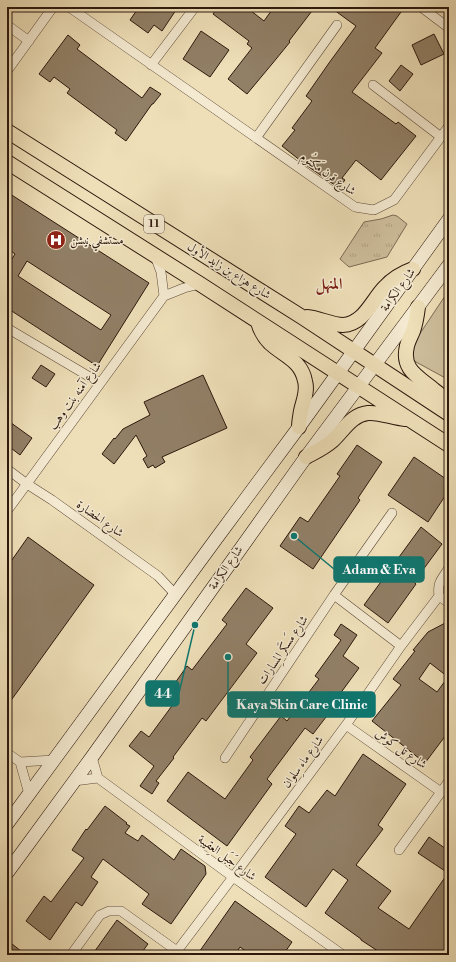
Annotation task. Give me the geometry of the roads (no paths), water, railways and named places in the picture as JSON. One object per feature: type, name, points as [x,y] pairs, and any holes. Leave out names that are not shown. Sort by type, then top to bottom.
[{"type":"main road","name":"شارع هزاع بن زايد الأول","points":[[7,131],[302,317],[449,414]]},
{"type":"main road","name":"11","points":[[7,162],[258,321],[449,445]]},
{"type":"main road","name":"شارع الكرامة","points":[[7,824],[299,427],[449,219]]},
{"type":"main road","name":"شارع الكرامة","points":[[7,873],[92,757],[306,457],[449,265]]},
{"type":"main road","points":[[302,317],[315,318],[338,324],[348,324],[354,322],[363,316],[389,282],[400,274],[413,269]]},
{"type":"main road","points":[[418,307],[415,323],[407,344],[407,362],[417,378],[436,391],[449,406]]},
{"type":"main road","points":[[258,321],[262,333],[266,338],[295,362],[299,366],[304,376],[306,382],[306,394],[300,413],[299,427]]},
{"type":"main road","points":[[306,457],[320,450],[338,435],[351,420],[360,415],[373,413],[395,418],[409,419]]},
{"type":"street","points":[[7,71],[53,7]]},
{"type":"street","name":"شارع قرن مَكتُوم","points":[[69,7],[355,207],[374,210],[394,200],[449,126]]},
{"type":"street","points":[[151,65],[196,7]]},
{"type":"street","points":[[421,7],[449,28]]},
{"type":"street","points":[[7,24],[29,41]]},
{"type":"street","points":[[256,138],[337,25]]},
{"type":"street","points":[[372,85],[441,137]]},
{"type":"street","points":[[155,256],[161,272],[164,296],[184,288],[200,284]]},
{"type":"street","name":"شارع آمنه بنت وهب","points":[[7,511],[164,296]]},
{"type":"street","points":[[7,328],[100,383]]},
{"type":"street","name":"شارع الحضارة","points":[[7,469],[26,484],[52,500],[158,576],[175,594]]},
{"type":"street","name":"شارع مَسكَر المِسارات","points":[[225,758],[334,595],[392,513]]},
{"type":"street","points":[[449,568],[440,581],[438,588],[439,596],[449,603]]},
{"type":"street","points":[[334,595],[401,646]]},
{"type":"street","name":"شارع ماء سِلوان","points":[[71,955],[100,916],[109,911],[121,911],[175,953],[346,725],[401,646],[439,596]]},
{"type":"street","name":"شارع تل كوش","points":[[346,725],[442,792]]},
{"type":"street","points":[[7,753],[20,762],[30,794]]},
{"type":"street","points":[[74,782],[98,778],[92,757]]},
{"type":"street","points":[[20,762],[54,760]]},
{"type":"street","name":"شارع جَبَل العِقيبة","points":[[98,778],[343,955]]},
{"type":"street","points":[[399,850],[449,781]]},
{"type":"place","name":"مستشفي نيشن","points":[[56,240]]},
{"type":"place","name":"Adam & Eva","points":[[294,536]]},
{"type":"place","name":"44","points":[[195,625]]},
{"type":"place","name":"Kaya Skin Care Clinic","points":[[228,657]]},
{"type":"district","name":"المنهل","points":[[329,284]]}]
